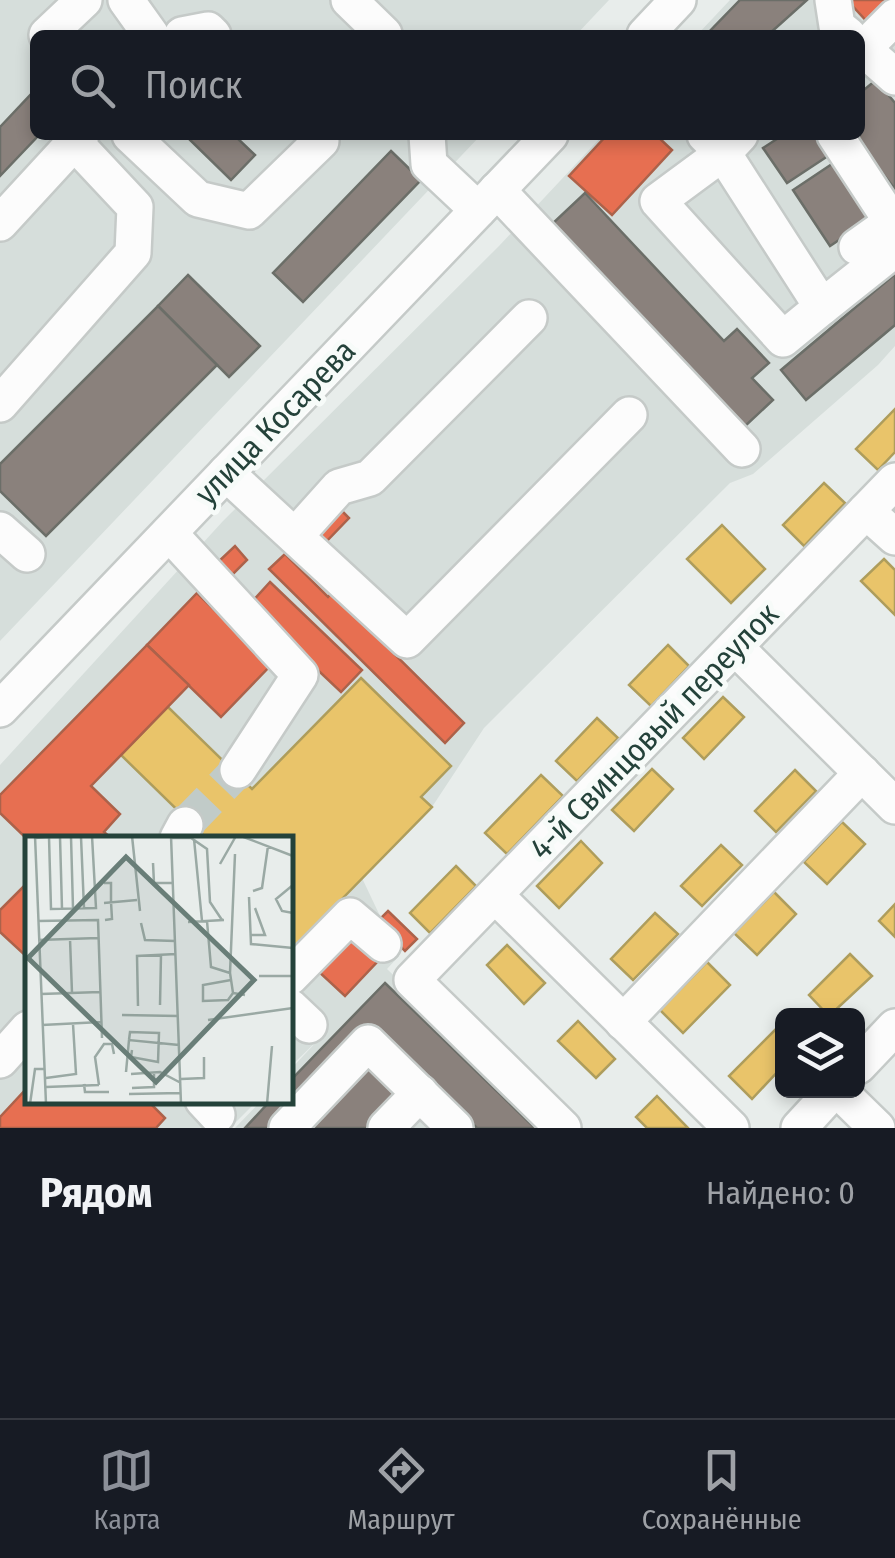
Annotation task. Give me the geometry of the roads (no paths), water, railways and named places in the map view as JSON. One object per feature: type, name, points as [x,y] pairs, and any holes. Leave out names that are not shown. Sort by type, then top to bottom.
[{"type":"street","points":[[53,30],[84,0]]},
{"type":"street","points":[[126,0],[147,30]]},
{"type":"street","points":[[349,0],[380,30]]},
{"type":"street","points":[[650,30],[678,0]]},
{"type":"street","points":[[833,0],[837,26],[842,30]]},
{"type":"street","points":[[865,38],[895,17]]},
{"type":"street","points":[[865,50],[895,76]]},
{"type":"street","points":[[0,223],[77,140]]},
{"type":"street","points":[[0,404],[132,253],[135,207],[79,140]]},
{"type":"street","points":[[135,140],[198,199],[249,211],[320,140]]},
{"type":"street","points":[[427,140],[429,164],[488,200],[742,449]]},
{"type":"street","name":"улица Косарева","points":[[0,709],[545,140]]},
{"type":"street","points":[[837,140],[892,222],[856,248]]},
{"type":"street","points":[[822,306],[723,141],[658,202],[783,338],[895,249]]},
{"type":"street","points":[[294,536],[339,488],[370,478],[529,318]]},
{"type":"street","points":[[226,473],[407,640],[629,415]]},
{"type":"street","name":"4-й Свинцовый переулок","points":[[563,1128],[412,980],[895,481]]},
{"type":"street","points":[[866,511],[895,537]]},
{"type":"street","points":[[0,530],[27,554]]},
{"type":"street","points":[[169,533],[300,675],[238,770]]},
{"type":"street","points":[[734,648],[895,806]]},
{"type":"street","points":[[624,1022],[862,773]]},
{"type":"street","points":[[495,895],[731,1128]]},
{"type":"street","points":[[292,975],[350,916],[382,944]]},
{"type":"street","points":[[865,1059],[895,1027]]},
{"type":"street","points":[[0,1060],[25,1032]]},
{"type":"street","points":[[288,1128],[368,1043],[456,1128]]},
{"type":"street","points":[[386,1128],[420,1093]]},
{"type":"street","points":[[799,1128],[828,1098]]},
{"type":"street","points":[[845,1098],[877,1128]]},
{"type":"tunnel","points":[[185,825],[238,770]]}]
